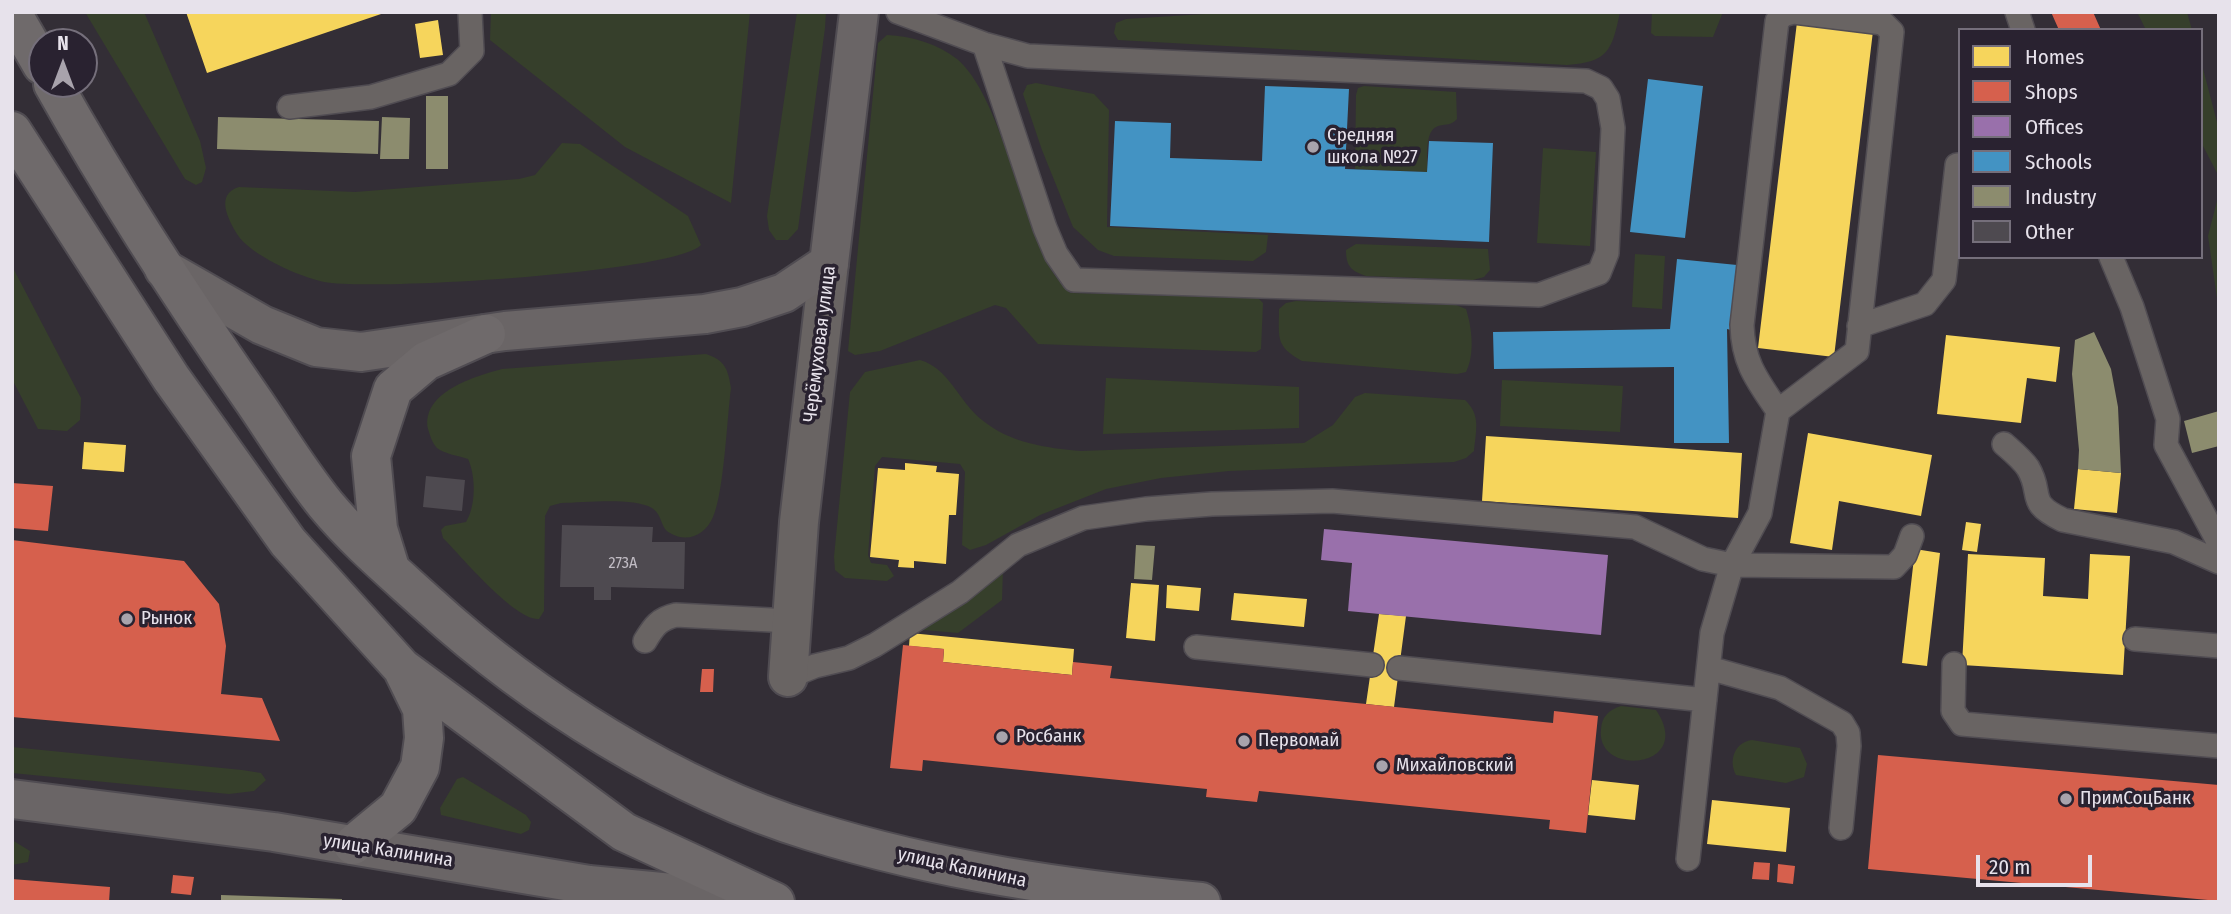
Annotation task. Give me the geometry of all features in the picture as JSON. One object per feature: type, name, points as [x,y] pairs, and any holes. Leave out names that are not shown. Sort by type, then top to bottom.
[{"type":"highway","points":[[12,13],[28,41]]},
{"type":"highway","name":"улица Калинина","points":[[61,98],[164,269],[326,505],[390,570],[455,629],[545,698],[651,761],[725,798],[809,831],[1024,882],[1201,902]]},
{"type":"highway","points":[[12,131],[171,378],[288,542],[402,668],[624,832],[775,902]]},
{"type":"highway","points":[[390,570],[377,529],[371,456],[393,389],[426,362],[486,334]]},
{"type":"highway","points":[[353,845],[398,807],[420,768],[424,738],[422,709],[402,668]]},
{"type":"main road","name":"Черёмуховая улица","points":[[829,263],[859,12]]},
{"type":"main road","points":[[164,269],[262,325],[316,347],[362,352],[486,334],[705,314],[742,307],[784,293],[829,263]]},
{"type":"main road","name":"улица Калинина","points":[[12,799],[188,820],[589,885],[765,902]]},
{"type":"street","name":"Черёмуховая улица","points":[[788,677],[790,621],[829,263]]},
{"type":"lane","points":[[289,107],[371,97],[449,74],[472,51],[470,12]]},
{"type":"lane","points":[[898,12],[984,44],[1028,55],[1586,81],[1601,88],[1608,99],[1613,128],[1607,253],[1599,273],[1539,295],[1074,280],[1056,254],[1045,228],[984,44]]},
{"type":"lane","points":[[1688,859],[1718,608],[1732,565],[1750,538],[1760,513],[1778,411],[1857,351],[1892,32],[1883,23],[1794,12],[1783,15],[1777,21],[1742,325],[1743,351],[1754,376],[1778,411]]},
{"type":"lane","points":[[1859,326],[1925,304],[1944,280],[1958,165]]},
{"type":"lane","points":[[2112,259],[2132,307],[2168,419],[2166,445],[2216,526]]},
{"type":"lane","points":[[2004,444],[2028,468],[2035,496],[2048,513],[2075,523],[2174,542],[2219,562]]},
{"type":"lane","points":[[788,677],[815,666],[849,658],[875,645],[960,592],[1018,545],[1083,518],[1146,509],[1212,503],[1332,501],[1635,527],[1703,559],[1732,565],[1894,567],[1905,555],[1912,536]]},
{"type":"lane","points":[[645,641],[654,625],[664,618],[676,615],[790,621]]},
{"type":"lane","points":[[2135,639],[2219,646]]},
{"type":"lane","points":[[1196,647],[1372,665]]},
{"type":"lane","points":[[1954,664],[1953,711],[1962,724],[2219,746]]},
{"type":"lane","points":[[1399,668],[1705,700]]},
{"type":"lane","points":[[1709,668],[1780,688],[1842,723],[1848,733],[1849,746],[1841,828]]},
{"type":"green space","points":[[85,12],[144,12],[200,141],[206,168],[202,182],[196,185],[185,179],[98,34],[98,28],[95,28]]},
{"type":"green space","points":[[491,12],[750,12],[731,203],[625,147],[490,40]]},
{"type":"green space","points":[[797,12],[826,12],[825,28],[798,229],[788,240],[776,240],[769,230],[767,216]]},
{"type":"green space","points":[[1236,12],[1620,12],[1611,45],[1606,52],[1591,61],[1567,65],[1118,40],[1114,33],[1116,23],[1126,19]]},
{"type":"green space","points":[[1652,12],[1723,12],[1713,37],[1655,36],[1651,33]]},
{"type":"green space","points":[[2137,12],[2187,12],[2191,28],[2145,28]]},
{"type":"green space","points":[[887,35],[933,45],[957,59],[972,76],[997,127],[1039,245],[1052,271],[1070,293],[1258,298],[1263,303],[1261,349],[1256,352],[1038,344],[1006,308],[995,305],[880,351],[855,355],[848,351],[878,43]]},
{"type":"green space","points":[[2203,69],[2219,130],[2219,177],[2203,146]]},
{"type":"green space","points":[[1036,83],[1094,94],[1109,110],[1107,227],[1268,235],[1266,252],[1253,261],[1114,256],[1098,250],[1073,227],[1042,150],[1023,94],[1027,85]]},
{"type":"green space","points":[[1364,86],[1456,92],[1457,119],[1432,130],[1428,141],[1427,172],[1355,169],[1356,95],[1358,88]]},
{"type":"green space","points":[[562,143],[580,144],[688,216],[701,245],[679,255],[583,271],[457,282],[324,282],[289,270],[253,250],[237,234],[226,208],[227,195],[239,187],[355,192],[519,179],[535,175]]},
{"type":"green space","points":[[1543,148],[1596,152],[1590,246],[1537,243]]},
{"type":"green space","points":[[2219,193],[2219,312],[2208,236]]},
{"type":"green space","points":[[1356,244],[1488,249],[1490,270],[1484,277],[1473,280],[1366,276],[1353,270],[1348,264],[1346,250]]},
{"type":"green space","points":[[1635,254],[1665,256],[1662,309],[1632,307]]},
{"type":"green space","points":[[12,266],[81,398],[80,420],[67,431],[38,429],[12,379]]},
{"type":"green space","points":[[1296,301],[1456,305],[1466,309],[1470,324],[1472,349],[1469,365],[1466,372],[1457,374],[1302,361],[1287,351],[1279,334],[1279,309],[1286,303]]},
{"type":"green space","points":[[706,354],[718,359],[724,366],[731,388],[717,506],[710,523],[696,536],[683,538],[667,531],[658,514],[643,505],[608,501],[550,506],[545,516],[544,611],[539,619],[516,610],[443,538],[441,530],[445,526],[466,522],[472,508],[474,491],[468,459],[437,448],[432,441],[428,416],[441,396],[465,381],[502,369]]},
{"type":"green space","points":[[920,360],[939,370],[974,413],[993,428],[1016,439],[1055,448],[1081,451],[1304,443],[1333,425],[1355,397],[1365,393],[1465,400],[1475,417],[1474,451],[1466,458],[1454,462],[1229,471],[1161,478],[1106,489],[1040,515],[986,545],[970,550],[962,545],[965,472],[960,464],[882,457],[875,466],[868,555],[871,563],[887,565],[894,576],[887,581],[845,578],[835,570],[834,557],[850,392],[865,372]]},
{"type":"green space","points":[[1106,378],[1299,387],[1299,428],[1103,434]]},
{"type":"green space","points":[[1502,380],[1623,386],[1620,432],[1500,426]]},
{"type":"green space","points":[[1003,569],[1002,600],[958,633],[913,629]]},
{"type":"green space","points":[[1621,706],[1656,710],[1665,730],[1663,745],[1655,755],[1641,760],[1626,760],[1613,755],[1603,745],[1603,720]]},
{"type":"green space","points":[[1752,740],[1800,748],[1807,764],[1804,777],[1786,783],[1736,775],[1733,758],[1737,748]]},
{"type":"green space","points":[[12,747],[242,770],[261,773],[266,780],[254,791],[229,794],[12,773]]},
{"type":"green space","points":[[463,777],[526,815],[531,822],[529,830],[521,834],[441,815],[440,808],[457,779]]},
{"type":"green space","points":[[12,840],[30,851],[28,862],[12,865]]},
{"type":"building: Homes","points":[[186,12],[383,12],[384,13],[207,73]]},
{"type":"building: Homes","points":[[438,20],[443,55],[420,58],[415,24]]},
{"type":"building: Homes","points":[[1797,22],[1873,31],[1834,357],[1758,348]]},
{"type":"building: Homes","points":[[1946,335],[2060,347],[2056,382],[2027,378],[2021,423],[1937,414]]},
{"type":"building: Homes","points":[[1808,433],[1932,455],[1921,516],[1839,501],[1832,550],[1790,543]]},
{"type":"building: Homes","points":[[1486,436],[1742,453],[1738,518],[1482,501]]},
{"type":"building: Homes","points":[[84,442],[126,445],[124,472],[82,469]]},
{"type":"building: Homes","points":[[905,463],[937,466],[936,472],[959,474],[956,515],[949,515],[946,564],[914,561],[914,568],[898,567],[899,560],[870,557],[878,468],[905,470]]},
{"type":"building: Homes","points":[[2078,469],[2121,473],[2117,513],[2074,509]]},
{"type":"building: Homes","points":[[1966,522],[1981,524],[1977,552],[1962,550]]},
{"type":"building: Homes","points":[[1915,549],[1940,553],[1927,666],[1902,663]]},
{"type":"building: Homes","points":[[1968,554],[2045,558],[2043,596],[2088,599],[2090,554],[2130,556],[2123,675],[1962,665]]},
{"type":"building: Homes","points":[[1131,583],[1159,585],[1155,641],[1126,638]]},
{"type":"building: Homes","points":[[1167,585],[1201,588],[1199,611],[1166,608]]},
{"type":"building: Homes","points":[[1234,593],[1307,599],[1304,627],[1231,620]]},
{"type":"building: Homes","points":[[1379,614],[1406,616],[1394,707],[1366,704]]},
{"type":"building: Homes","points":[[910,633],[1074,649],[1072,675],[943,662],[944,649],[909,646]]},
{"type":"building: Homes","points":[[1592,780],[1639,785],[1635,820],[1588,815]]},
{"type":"building: Homes","points":[[1712,800],[1790,808],[1786,852],[1707,844]]},
{"type":"building: Shops","points":[[2051,12],[2093,12],[2100,28],[2058,28]]},
{"type":"building: Shops","points":[[12,483],[53,486],[48,531],[12,528]]},
{"type":"building: Shops","name":"Рынок","points":[[12,540],[184,561],[219,604],[226,646],[221,694],[262,698],[280,741],[12,717]]},
{"type":"building: Shops","name":"Первомай","points":[[903,645],[944,649],[943,662],[1072,675],[1073,662],[1112,666],[1110,678],[1553,723],[1554,711],[1598,716],[1586,833],[1549,829],[1550,820],[1259,791],[1257,802],[1206,797],[1207,789],[923,760],[922,771],[890,768]]},
{"type":"building: Shops","points":[[702,669],[714,669],[713,692],[700,692]]},
{"type":"building: Shops","points":[[1878,755],[2219,785],[2219,901],[1868,869]]},
{"type":"building: Shops","points":[[1754,862],[1770,863],[1769,880],[1752,879]]},
{"type":"building: Shops","points":[[1778,864],[1795,866],[1793,884],[1777,882]]},
{"type":"building: Shops","points":[[173,875],[194,877],[191,895],[171,893]]},
{"type":"building: Shops","points":[[12,879],[110,887],[109,902],[12,902]]},
{"type":"building: Offices","points":[[1324,529],[1608,555],[1601,635],[1348,611],[1352,563],[1321,560]]},
{"type":"building: Schools","points":[[1648,79],[1703,86],[1685,238],[1630,232]]},
{"type":"building: Schools","points":[[1265,86],[1349,89],[1345,169],[1427,172],[1429,141],[1493,143],[1489,242],[1110,226],[1115,121],[1171,123],[1170,158],[1262,161]]},
{"type":"building: Schools","points":[[1677,259],[1737,265],[1731,330],[1727,329],[1729,443],[1674,443],[1674,367],[1494,369],[1493,332],[1670,329]]},
{"type":"building: Industry","points":[[426,96],[448,96],[448,169],[426,169]]},
{"type":"building: Industry","points":[[218,117],[379,121],[378,154],[217,149]]},
{"type":"building: Industry","points":[[382,117],[410,118],[409,159],[380,159]]},
{"type":"building: Industry","points":[[2094,332],[2111,369],[2118,407],[2121,473],[2078,469],[2079,450],[2072,374],[2075,340]]},
{"type":"building: Industry","points":[[2219,411],[2219,446],[2192,453],[2184,421]]},
{"type":"building: Industry","points":[[1136,545],[1155,546],[1152,580],[1134,579]]},
{"type":"building: Industry","points":[[221,895],[342,899],[342,902],[221,902]]},
{"type":"building: Other","points":[[426,476],[465,480],[462,511],[423,507]]},
{"type":"building: Other","points":[[562,525],[653,527],[652,542],[685,542],[684,589],[611,587],[611,600],[594,600],[594,587],[560,587]]},
{"type":"place","name":"Средняя школа №27","points":[[1313,147]]},
{"type":"place","name":"Рынок","points":[[127,619]]},
{"type":"place","name":"Росбанк","points":[[1002,737]]},
{"type":"place","name":"Первомай","points":[[1244,741]]},
{"type":"place","name":"Михайловский","points":[[1382,766]]},
{"type":"place","name":"ПримСоцБанк","points":[[2066,799]]}]
